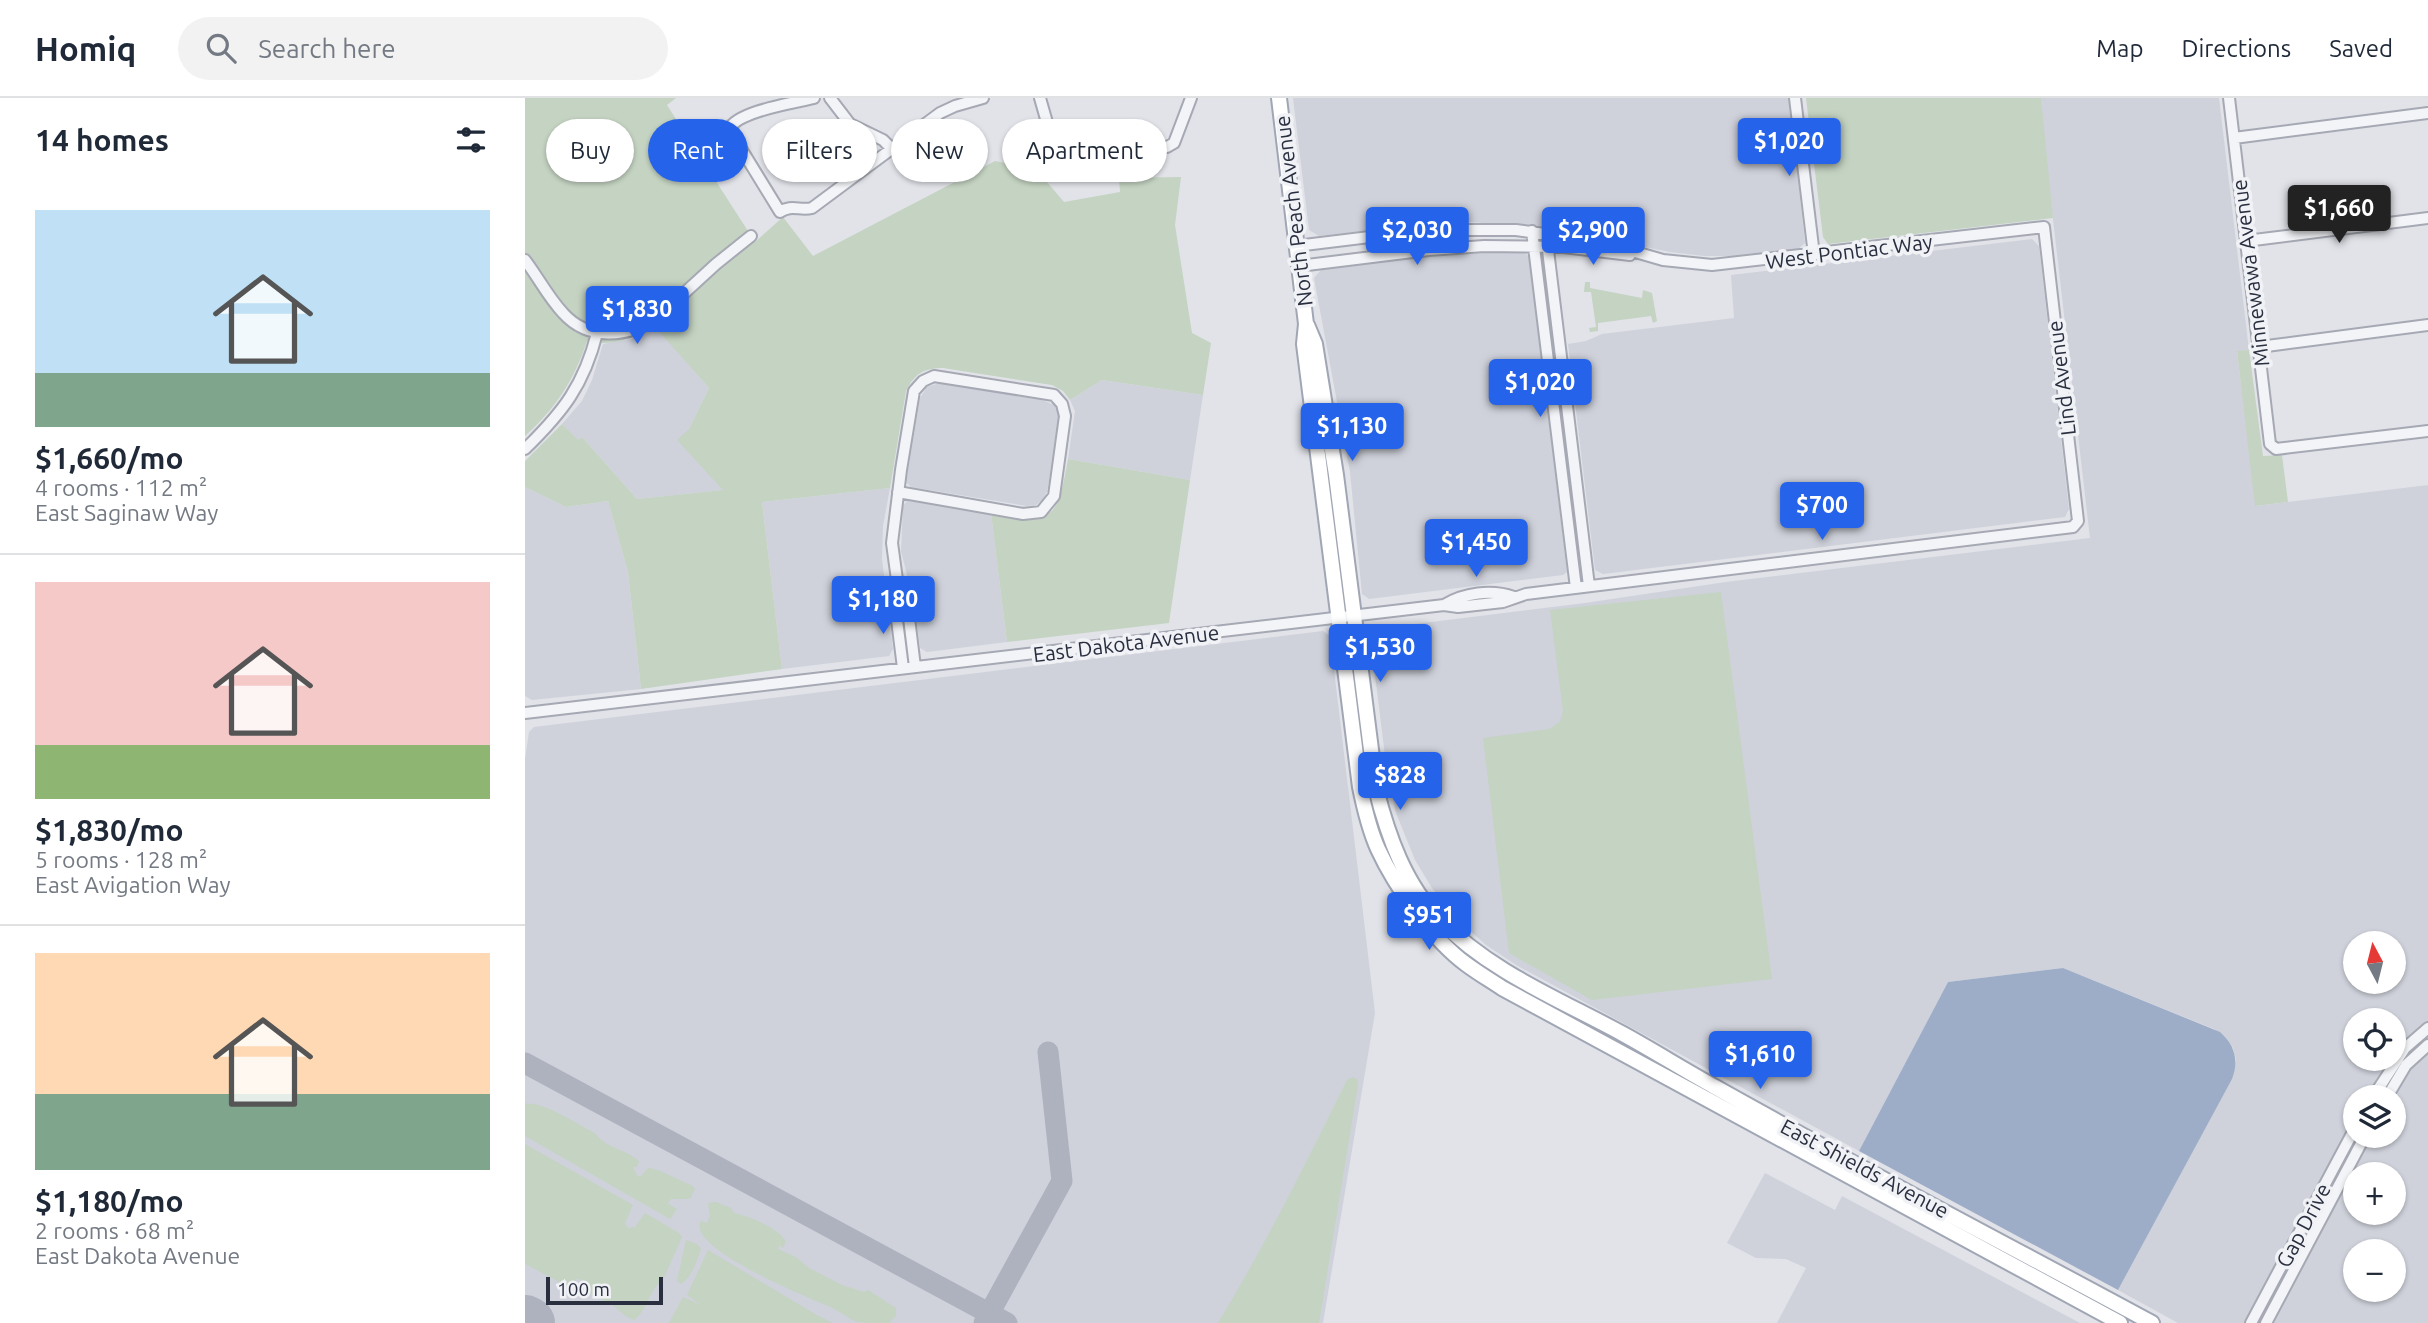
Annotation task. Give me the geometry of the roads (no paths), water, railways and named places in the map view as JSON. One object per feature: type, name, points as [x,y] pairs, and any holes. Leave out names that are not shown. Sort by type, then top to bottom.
[{"type":"main road","name":"North Peach Avenue","points":[[1279,98],[1306,324],[1304,344],[1356,759],[1366,816],[1377,847],[1393,877],[1434,923]]},
{"type":"main road","name":"North Peach Avenue","points":[[1306,324],[1315,344],[1336,475],[1376,789],[1383,817],[1403,869],[1434,923]]},
{"type":"main road","name":"East Shields Avenue","points":[[1434,923],[1511,974],[1624,1034],[1714,1087],[2152,1323]]},
{"type":"main road","name":"East Shields Avenue","points":[[1434,923],[1464,963],[1502,988],[2120,1323]]},
{"type":"main road","points":[[1533,1004],[1540,990]]},
{"type":"street","points":[[814,98],[743,117],[731,124],[729,129],[780,212],[785,208],[811,208],[891,148],[883,139],[850,124],[830,98]]},
{"type":"street","points":[[1040,98],[1053,136],[1102,149],[1121,146],[1167,147],[1174,143],[1191,98]]},
{"type":"street","points":[[1795,98],[1814,255]]},
{"type":"street","name":"Minnewawa Avenue","points":[[2229,98],[2272,448],[2428,431]]},
{"type":"street","points":[[933,119],[947,109],[977,99]]},
{"type":"street","points":[[2234,138],[2428,113]]},
{"type":"street","points":[[2246,241],[2428,218]]},
{"type":"street","name":"West Pontiac Way","points":[[1299,266],[1429,250],[1534,246],[1712,265],[2044,227]]},
{"type":"street","name":"Lind Avenue","points":[[2044,227],[2078,518],[2073,527]]},
{"type":"street","name":"West Pontiac Way","points":[[1296,246],[1439,229],[1532,231],[1601,242],[1653,257]]},
{"type":"street","points":[[1532,231],[1576,588]]},
{"type":"street","points":[[1546,233],[1589,586]]},
{"type":"street","points":[[525,260],[562,312],[579,325],[597,333],[623,334],[646,326],[751,236]]},
{"type":"street","points":[[2259,347],[2428,326]]},
{"type":"street","points":[[525,449],[554,421],[571,399],[587,367],[597,333]]},
{"type":"street","points":[[898,492],[1023,514],[1041,512],[1054,496],[1065,416],[1062,404],[1054,395],[934,376],[914,391],[898,492],[892,543],[901,609],[897,620],[903,668]]},
{"type":"street","name":"East Dakota Avenue","points":[[525,713],[1444,605],[1457,597],[1498,592],[1514,597],[2073,527]]},
{"type":"street","points":[[901,609],[909,618],[915,667]]},
{"type":"street","points":[[2380,1085],[2405,1048],[2428,1028]]},
{"type":"street","points":[[2394,1085],[2406,1065],[2428,1045]]},
{"type":"street","name":"Gap Drive","points":[[2251,1323],[2344,1148]]},
{"type":"street","name":"Gap Drive","points":[[2266,1323],[2358,1148]]},
{"type":"street","points":[[2291,1245],[2303,1251]]},
{"type":"water","points":[[2063,968],[2220,1032],[2229,1042],[2234,1054],[2232,1079],[2118,1290],[1859,1151],[1948,982]]}]
